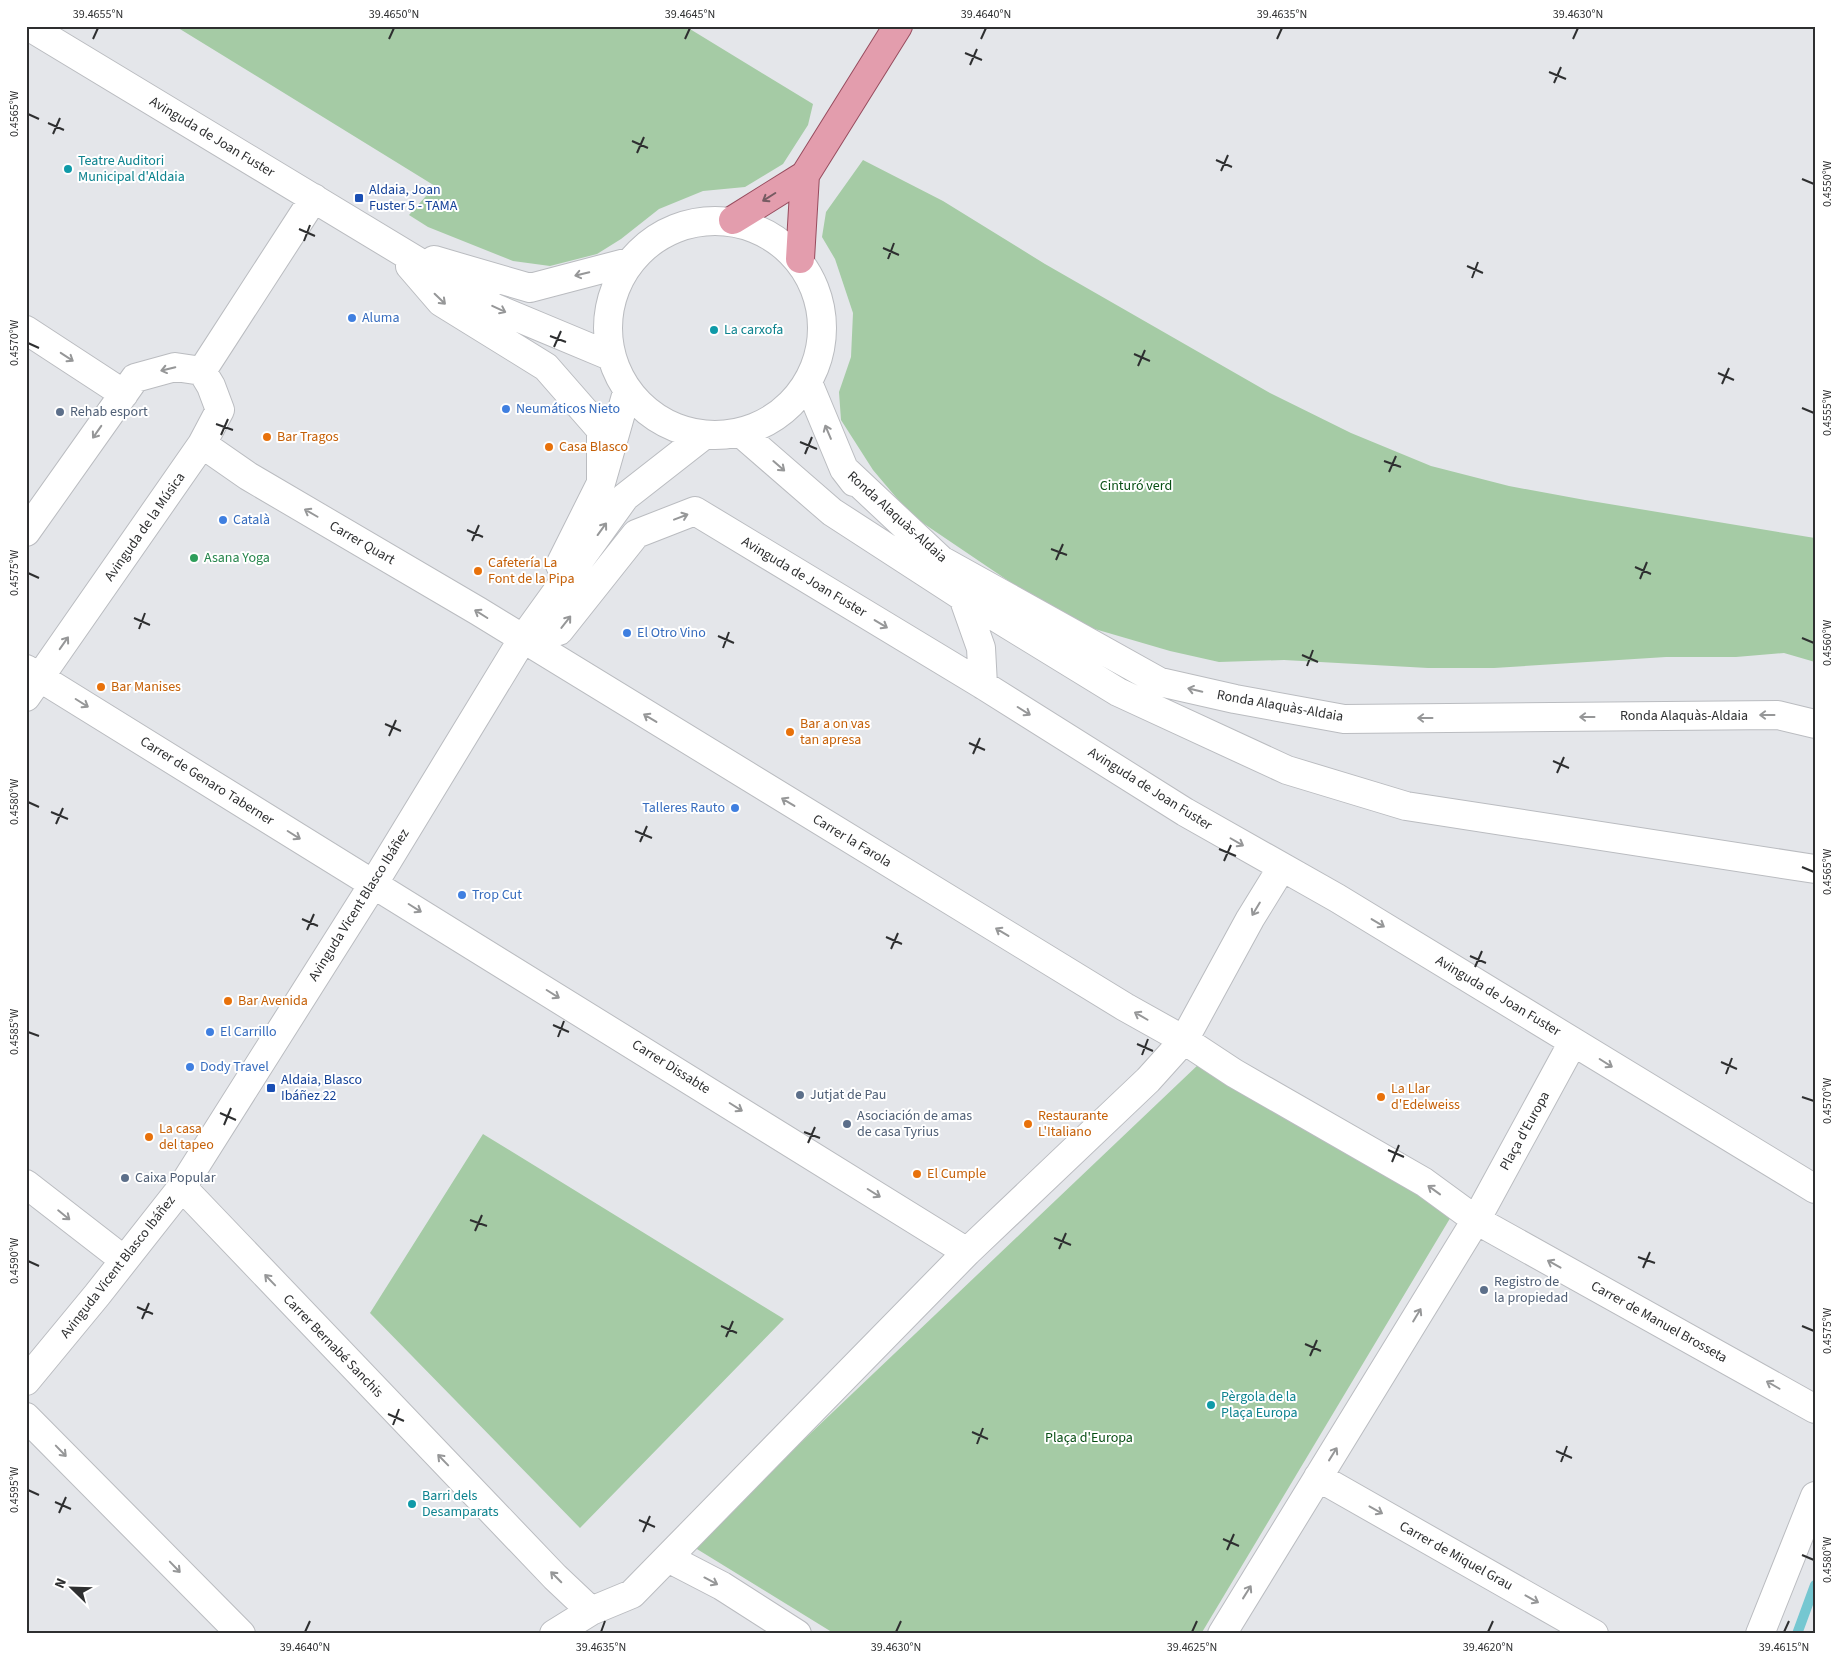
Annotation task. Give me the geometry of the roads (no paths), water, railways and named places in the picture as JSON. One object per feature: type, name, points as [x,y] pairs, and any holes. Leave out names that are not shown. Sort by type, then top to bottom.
[{"type":"main road","points":[[733,220],[804,174],[898,26]]},
{"type":"main road","points":[[800,258],[804,174]]},
{"type":"street","name":"Avinguda de Joan Fuster","points":[[28,26],[314,198],[396,250],[495,308],[610,356]]},
{"type":"street","points":[[26,532],[135,378],[175,367],[202,370],[314,198]]},
{"type":"street","points":[[733,220],[769,232],[800,258],[825,328],[808,385],[778,418],[742,434],[703,436],[667,426],[627,392],[610,356],[609,308],[629,262],[675,227],[733,220]]},
{"type":"street","name":"Avinguda de Joan Fuster","points":[[396,250],[530,288],[629,262]]},
{"type":"street","name":"Avinguda de Joan Fuster","points":[[396,250],[441,302],[546,367],[601,430],[601,483]]},
{"type":"street","points":[[26,330],[124,394]]},
{"type":"street","name":"Avinguda de la Música","points":[[31,681],[202,444],[220,410],[211,386],[202,370]]},
{"type":"street","name":"Ronda Alaquàs-Aldaia","points":[[808,385],[844,469],[924,573]]},
{"type":"street","name":"Avinguda Vicent Blasco Ibáñez","points":[[522,640],[601,483],[627,392]]},
{"type":"street","name":"Ronda Alaquàs-Aldaia","points":[[742,434],[832,512],[962,597],[1118,692],[1287,770],[1406,806],[1815,869]]},
{"type":"street","name":"Avinguda Vicent Blasco Ibáñez","points":[[26,1381],[98,1295],[182,1187],[374,883],[522,640],[624,497],[703,436]]},
{"type":"street","name":"Carrer Quart","points":[[202,444],[248,476],[470,606],[522,640]]},
{"type":"street","name":"Ronda Alaquàs-Aldaia","points":[[844,469],[941,560],[1160,682],[1235,699],[1344,719],[1778,715],[1815,724]]},
{"type":"street","name":"Avinguda de Joan Fuster","points":[[522,640],[560,631],[636,534],[695,511],[983,685],[1185,812],[1337,898],[1815,1189]]},
{"type":"street","points":[[962,597],[981,648],[983,685]]},
{"type":"street","name":"Carrer la Farola","points":[[522,640],[1125,1007],[1184,1040]]},
{"type":"street","name":"Carrer de Genaro Taberner","points":[[31,681],[374,883]]},
{"type":"street","points":[[554,1634],[591,1611],[632,1594],[967,1252],[1148,1080],[1184,1040],[1250,919],[1282,868]]},
{"type":"street","name":"Carrer Dissabte","points":[[374,883],[967,1252]]},
{"type":"street","points":[[1184,1040],[1234,1073],[1424,1182],[1476,1220]]},
{"type":"street","name":"Plaça d'Europa","points":[[1222,1634],[1476,1220],[1573,1042]]},
{"type":"street","points":[[26,1184],[82,1230],[124,1260]]},
{"type":"street","name":"Carrer Bernabé Sanchis","points":[[182,1187],[555,1577],[591,1611]]},
{"type":"street","name":"Carrer de Manuel Brosseta","points":[[1476,1220],[1815,1409]]},
{"type":"street","points":[[26,1417],[241,1634]]},
{"type":"street","name":"Carrer de Miquel Grau","points":[[1318,1478],[1594,1634]]},
{"type":"street","points":[[1760,1634],[1815,1496]]},
{"type":"street","points":[[668,1558],[722,1586],[797,1634]]},
{"type":"waterway","points":[[1797,1634],[1815,1585]]},
{"type":"place","name":"Teatre Auditori Municipal d'Aldaia","points":[[68,169]]},
{"type":"place","name":"Aldaia, Joan Fuster 5 - TAMA","points":[[359,198]]},
{"type":"place","name":"Aluma","points":[[352,318]]},
{"type":"place","name":"La carxofa","points":[[714,330]]},
{"type":"place","name":"Neumáticos Nieto","points":[[506,409]]},
{"type":"place","name":"Rehab esport","points":[[60,412]]},
{"type":"place","name":"Bar Tragos","points":[[267,437]]},
{"type":"place","name":"Casa Blasco","points":[[549,447]]},
{"type":"place","name":"Català","points":[[223,520]]},
{"type":"place","name":"Asana Yoga","points":[[194,558]]},
{"type":"place","name":"Cafetería La Font de la Pipa","points":[[478,571]]},
{"type":"place","name":"El Otro Vino","points":[[627,633]]},
{"type":"place","name":"Bar Manises","points":[[101,687]]},
{"type":"place","name":"Bar a on vas tan apresa","points":[[790,732]]},
{"type":"place","name":"Talleres Rauto","points":[[735,808]]},
{"type":"place","name":"Trop Cut","points":[[462,895]]},
{"type":"place","name":"Bar Avenida","points":[[228,1001]]},
{"type":"place","name":"El Carrillo","points":[[210,1032]]},
{"type":"place","name":"Dody Travel","points":[[190,1067]]},
{"type":"place","name":"Aldaia, Blasco Ibáñez 22","points":[[271,1088]]},
{"type":"place","name":"Jutjat de Pau","points":[[800,1095]]},
{"type":"place","name":"La Llar d'Edelweiss","points":[[1381,1097]]},
{"type":"place","name":"Asociación de amas de casa Tyrius","points":[[847,1124]]},
{"type":"place","name":"Restaurante L'Italiano","points":[[1028,1124]]},
{"type":"place","name":"La casa del tapeo","points":[[149,1137]]},
{"type":"place","name":"El Cumple","points":[[917,1174]]},
{"type":"place","name":"Caixa Popular","points":[[125,1178]]},
{"type":"place","name":"Registro de la propiedad","points":[[1484,1290]]},
{"type":"place","name":"Pèrgola de la Plaça Europa","points":[[1211,1405]]},
{"type":"place","name":"Barri dels Desamparats","points":[[412,1504]]},
{"type":"park label","name":"Cinturó verd","points":[[1136,486]]}]
